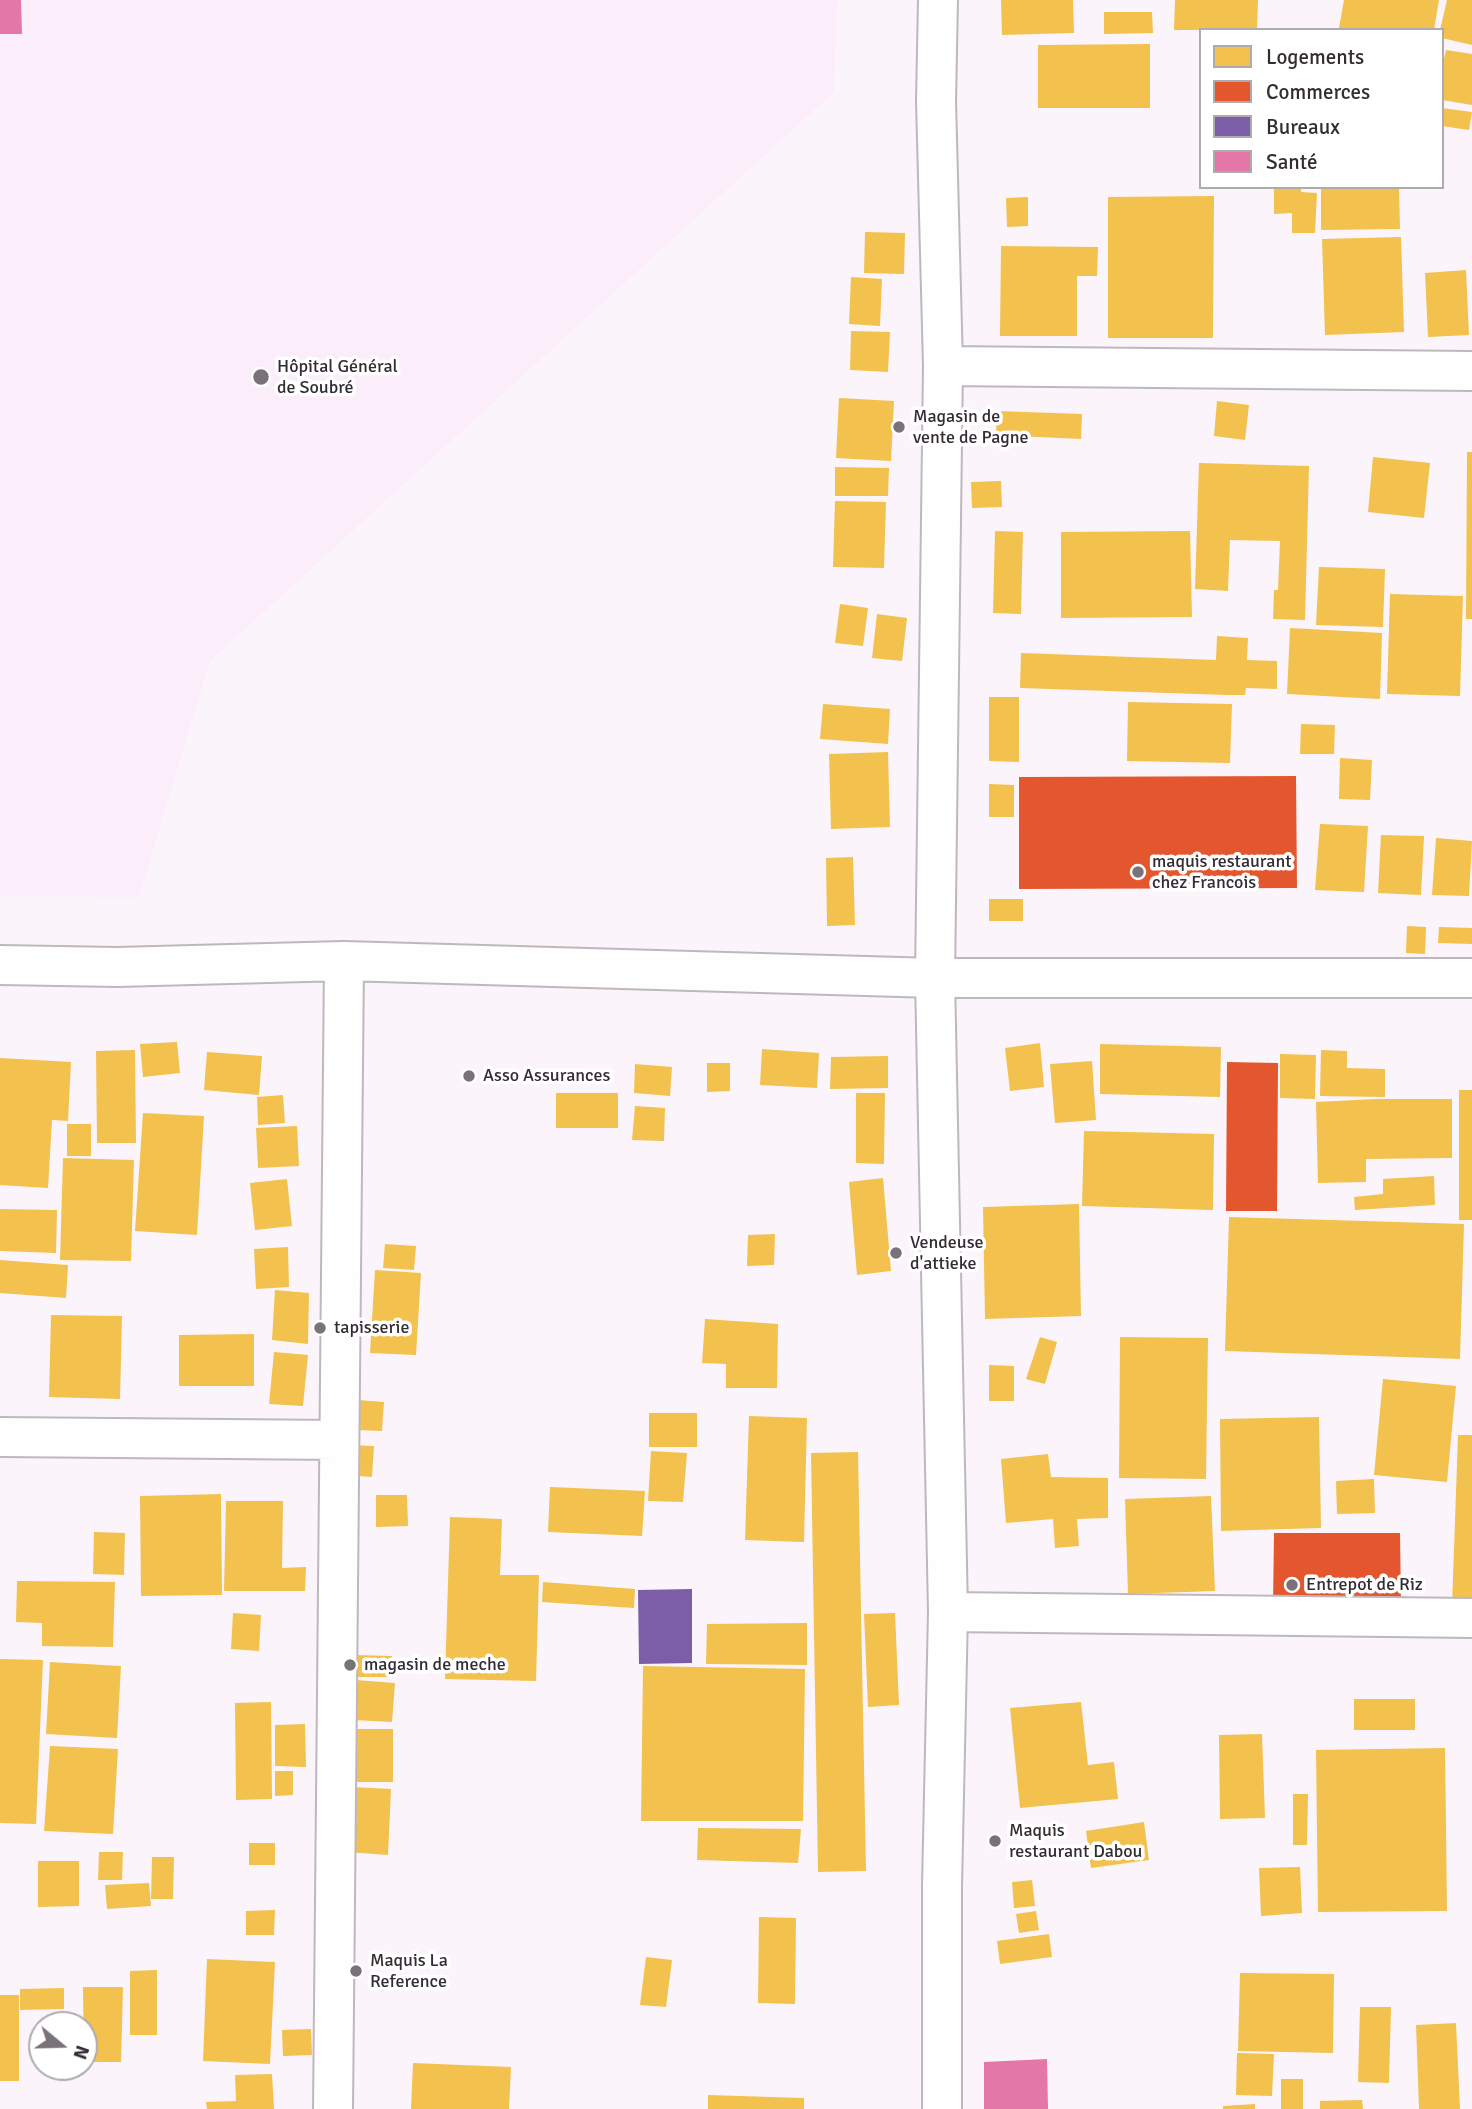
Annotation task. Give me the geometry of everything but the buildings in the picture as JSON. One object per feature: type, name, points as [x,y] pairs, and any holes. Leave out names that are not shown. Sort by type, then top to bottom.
[{"type":"street","points":[[938,0],[936,101],[943,366],[935,978],[948,1612],[942,1886],[942,2109]]},
{"type":"street","points":[[943,366],[1472,371]]},
{"type":"street","points":[[333,2109],[344,961]]},
{"type":"street","points":[[0,965],[117,967],[344,961],[935,978],[1472,978]]},
{"type":"street","points":[[0,1437],[339,1440]]},
{"type":"street","points":[[948,1612],[1472,1618]]},
{"type":"shaded area","name":"Hôpital Général de Soubré","points":[[0,0],[837,0],[834,92],[210,661],[139,897],[0,896]]},
{"type":"place","name":"Hôpital Général de Soubré","points":[[261,377]]},
{"type":"place","name":"Magasin de vente de Pagne","points":[[899,427]]},
{"type":"place","name":"maquis restaurant chez Francois","points":[[1138,872]]},
{"type":"place","name":"Asso Assurances","points":[[469,1076]]},
{"type":"place","name":"Vendeuse d'attieke","points":[[896,1253]]},
{"type":"place","name":"tapisserie","points":[[320,1328]]},
{"type":"place","name":"Entrepot de Riz","points":[[1292,1585]]},
{"type":"place","name":"magasin de meche","points":[[350,1665]]},
{"type":"place","name":"Maquis restaurant Dabou","points":[[995,1841]]},
{"type":"place","name":"Maquis La Reference","points":[[356,1971]]}]
